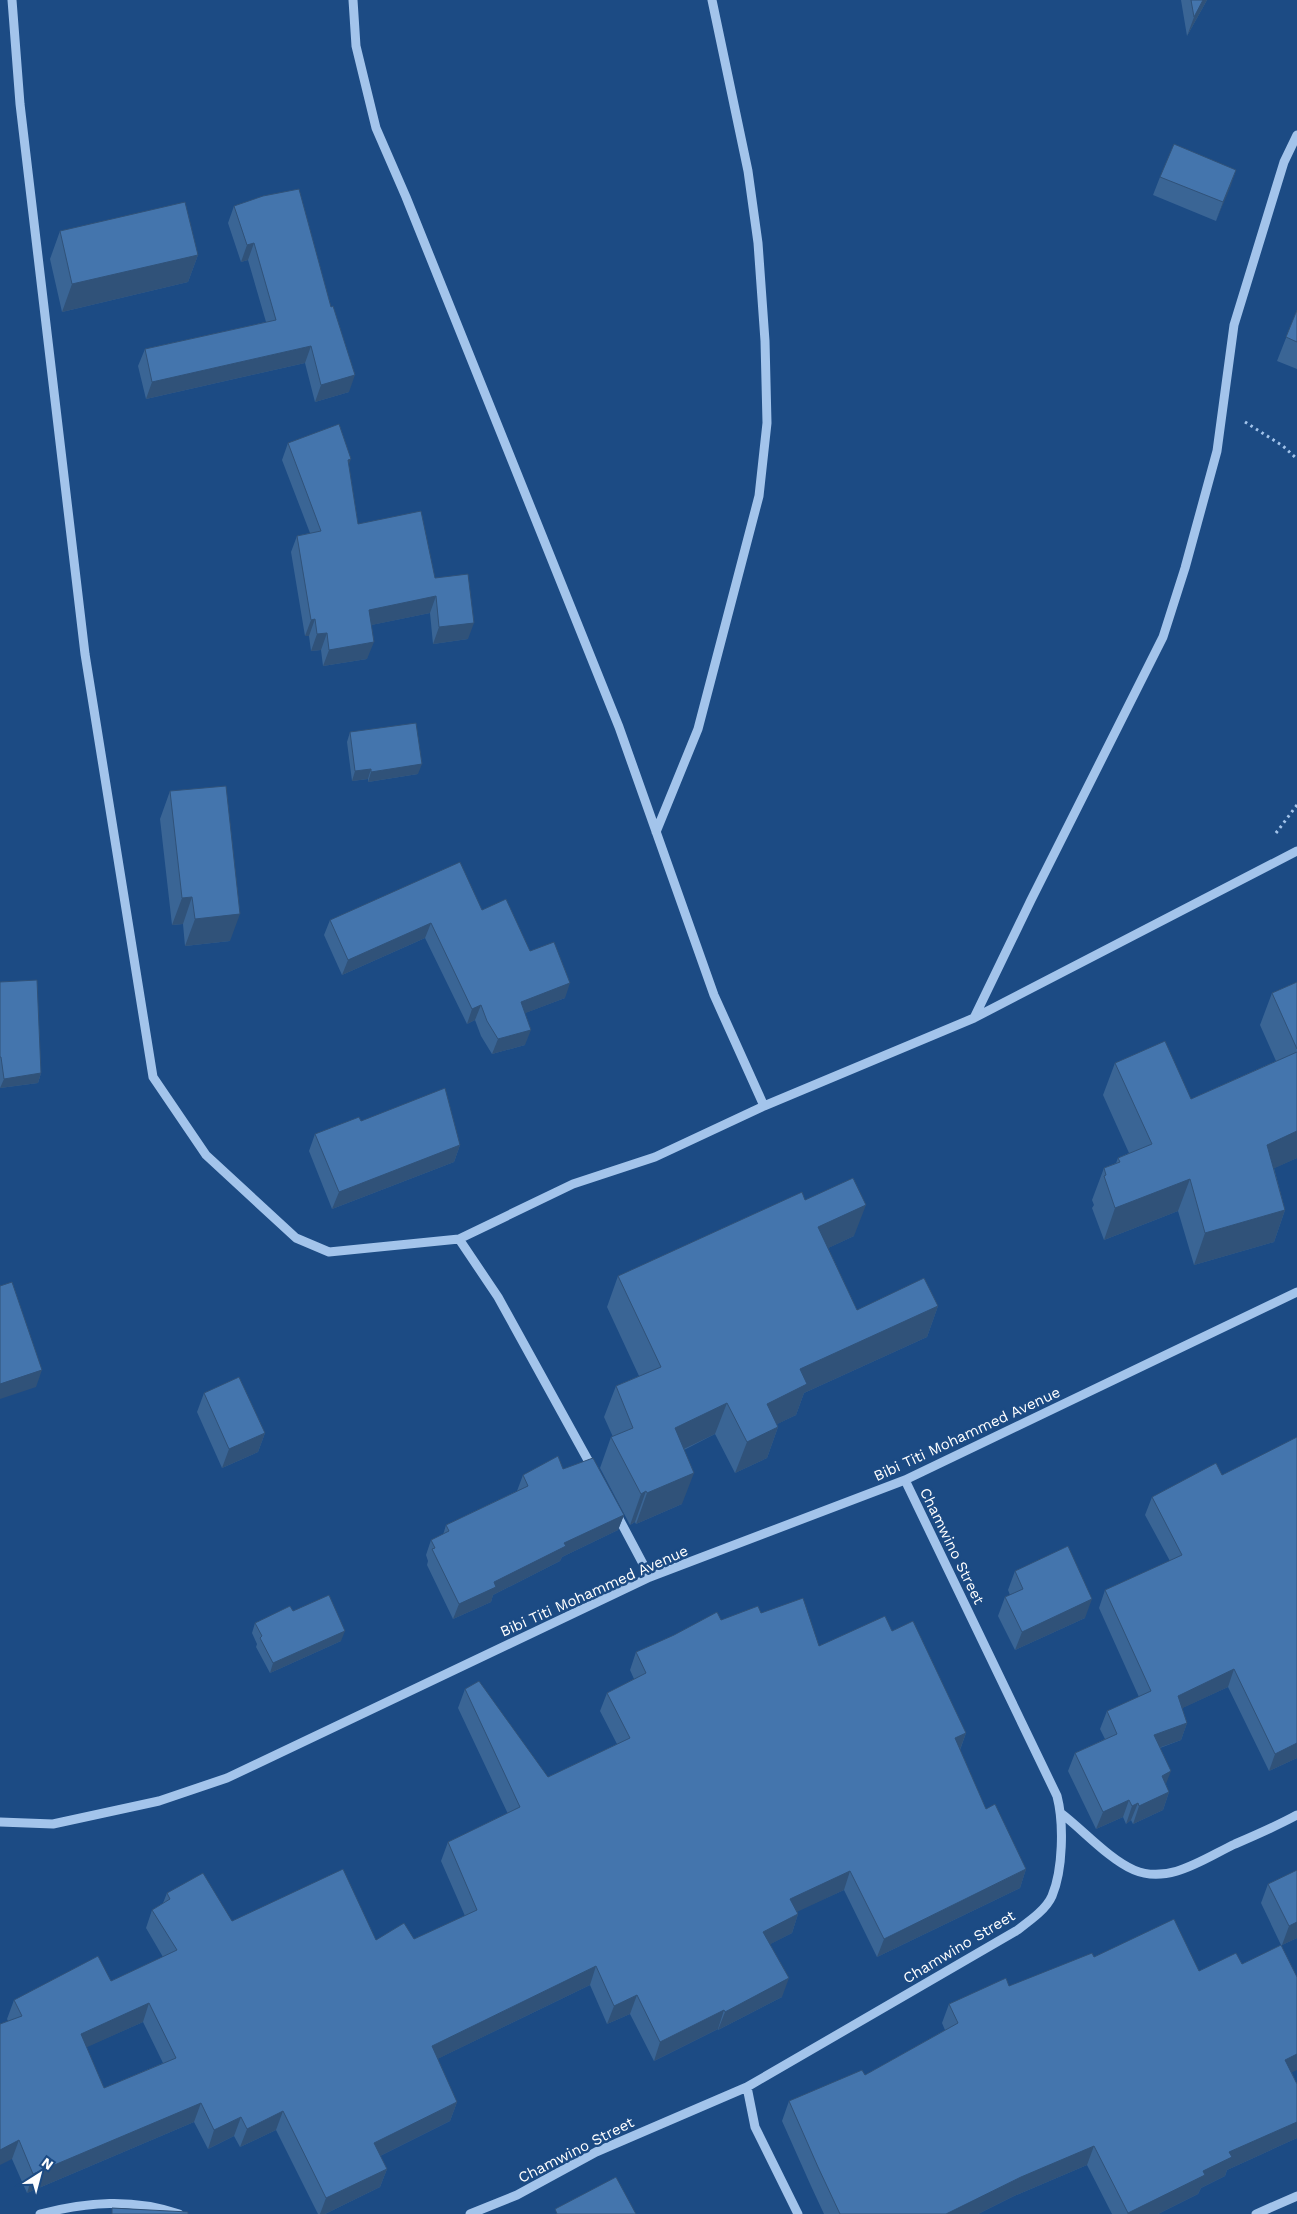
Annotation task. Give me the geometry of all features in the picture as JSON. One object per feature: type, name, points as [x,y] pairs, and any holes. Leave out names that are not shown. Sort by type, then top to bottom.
[{"type":"street","points":[[12,0],[20,104],[85,654],[153,1077],[206,1155],[296,1238],[329,1252],[459,1239],[574,1184],[655,1157],[764,1106],[974,1018],[1297,851]]},
{"type":"street","points":[[353,0],[356,46],[376,128],[406,197],[615,718],[714,995],[764,1106]]},
{"type":"street","points":[[656,832],[698,729],[759,496],[767,423],[765,342],[758,243],[748,171],[712,0]]},
{"type":"street","points":[[974,1018],[1163,637],[1185,568],[1217,451],[1234,325],[1284,162],[1297,135]]},
{"type":"street","points":[[459,1239],[498,1297],[557,1400],[599,1480]]},
{"type":"street","name":"Bibi Titi Mohammed Avenue","points":[[0,1822],[53,1824],[159,1801],[227,1778],[650,1577],[905,1480],[1297,1292]]},
{"type":"street","name":"Chamwino Street","points":[[470,2214],[517,2195],[596,2152],[747,2087],[1016,1931],[1033,1919],[1052,1897],[1058,1871],[1062,1814],[1057,1796],[905,1480]]},
{"type":"street","points":[[613,1506],[650,1577]]},
{"type":"street","points":[[1062,1814],[1134,1870],[1151,1874],[1189,1867],[1268,1831],[1297,1815]]},
{"type":"street","points":[[747,2087],[756,2127],[798,2214]]},
{"type":"street","points":[[1256,2214],[1268,2212],[1297,2196]]},
{"type":"street","points":[[40,2214],[76,2205],[108,2202],[140,2204],[179,2214]]},
{"type":"path","points":[[1222,407],[1283,446],[1297,459]]},
{"type":"building","points":[[1191,0],[1203,0],[1194,17]]},
{"type":"building","points":[[1174,144],[1236,170],[1223,202],[1160,177]]},
{"type":"building","points":[[299,189],[331,307],[333,306],[355,375],[321,385],[311,346],[152,382],[145,349],[276,320],[254,243],[247,245],[234,206],[263,196]]},
{"type":"building","points":[[185,202],[198,255],[72,284],[60,231]]},
{"type":"building","points":[[1297,310],[1297,342],[1286,337]]},
{"type":"building","points":[[339,424],[351,459],[348,460],[358,524],[421,511],[435,578],[468,574],[474,623],[439,627],[436,596],[369,610],[374,642],[329,650],[327,633],[317,634],[315,619],[311,620],[297,536],[321,531],[288,443]]},
{"type":"building","points":[[416,723],[422,764],[371,772],[371,769],[355,771],[350,732]]},
{"type":"building","points":[[226,786],[240,914],[195,919],[192,897],[182,898],[170,791]]},
{"type":"building","points":[[460,862],[482,910],[506,899],[530,951],[554,942],[570,983],[521,1002],[531,1030],[498,1039],[487,1021],[481,1005],[472,1009],[431,923],[348,960],[330,920]]},
{"type":"building","points":[[37,980],[41,1073],[4,1079],[0,1057],[0,982]]},
{"type":"building","points":[[1297,982],[1297,1049],[1272,993]]},
{"type":"building","points":[[1165,1041],[1191,1099],[1297,1052],[1297,1131],[1267,1145],[1285,1210],[1205,1233],[1190,1179],[1115,1208],[1104,1176],[1106,1175],[1104,1168],[1120,1162],[1118,1158],[1152,1144],[1115,1063]]},
{"type":"building","points":[[445,1088],[460,1145],[339,1192],[315,1134],[359,1117],[361,1121]]},
{"type":"building","points":[[853,1178],[866,1205],[818,1227],[857,1310],[924,1278],[938,1306],[800,1369],[807,1384],[767,1404],[778,1427],[747,1442],[727,1403],[675,1428],[694,1473],[641,1494],[611,1437],[633,1428],[616,1386],[661,1367],[618,1276],[802,1192],[805,1200]]},
{"type":"building","points":[[12,1282],[42,1370],[0,1384],[0,1286]]},
{"type":"building","points":[[239,1377],[265,1433],[229,1449],[204,1393]]},
{"type":"building","points":[[1297,1437],[1297,1743],[1275,1754],[1234,1669],[1178,1696],[1187,1723],[1154,1735],[1171,1771],[1162,1776],[1169,1792],[1139,1806],[1138,1803],[1132,1806],[1129,1800],[1103,1812],[1075,1753],[1117,1734],[1107,1711],[1151,1691],[1105,1590],[1182,1555],[1152,1497],[1216,1463],[1222,1475]]},
{"type":"building","points":[[558,1456],[563,1469],[593,1458],[624,1515],[564,1543],[566,1546],[494,1582],[496,1587],[459,1604],[432,1549],[435,1548],[431,1540],[449,1531],[446,1525],[528,1486],[523,1475]]},
{"type":"building","points":[[1068,1546],[1092,1599],[1022,1632],[1005,1597],[1023,1589],[1015,1571]]},
{"type":"building","points":[[329,1595],[345,1631],[273,1663],[260,1638],[262,1636],[255,1623],[290,1606],[293,1611]]},
{"type":"building","points":[[803,1598],[819,1646],[885,1616],[892,1631],[913,1621],[966,1733],[955,1738],[986,1809],[995,1804],[1026,1869],[884,1939],[850,1871],[790,1899],[798,1914],[763,1932],[789,1978],[725,2012],[724,2010],[660,2042],[637,1995],[614,2006],[596,1966],[432,2046],[457,2102],[374,2143],[387,2169],[326,2198],[283,2111],[247,2129],[241,2117],[214,2130],[201,2103],[33,2174],[19,2140],[0,2150],[0,2024],[22,2016],[14,2000],[98,1956],[111,1981],[177,1950],[152,1910],[170,1899],[167,1893],[203,1873],[232,1921],[343,1869],[376,1940],[404,1923],[414,1939],[477,1910],[448,1842],[520,1807],[465,1689],[479,1681],[548,1777],[630,1738],[607,1693],[646,1673],[636,1652],[674,1635],[717,1612],[721,1620],[758,1606],[761,1613]],"holes":[[[149,2003],[176,2058],[104,2088],[81,2034]]]},
{"type":"building","points":[[1297,1870],[1297,1922],[1289,1926],[1268,1884]]},
{"type":"building","points":[[1174,1919],[1199,1971],[1236,1953],[1242,1964],[1281,1945],[1297,1977],[1297,2054],[1285,2060],[1297,2084],[1297,2122],[1229,2152],[1232,2157],[1203,2171],[1205,2175],[1128,2213],[1094,2146],[1021,2177],[946,2214],[840,2214],[789,2101],[862,2070],[865,2075],[958,2023],[949,2004],[1006,1978],[1009,1986],[1092,1953],[1094,1957]]},
{"type":"building","points":[[616,2177],[636,2214],[557,2214],[555,2209]]},
{"type":"building","points":[[112,2208],[188,2212],[188,2214],[112,2214]]}]
